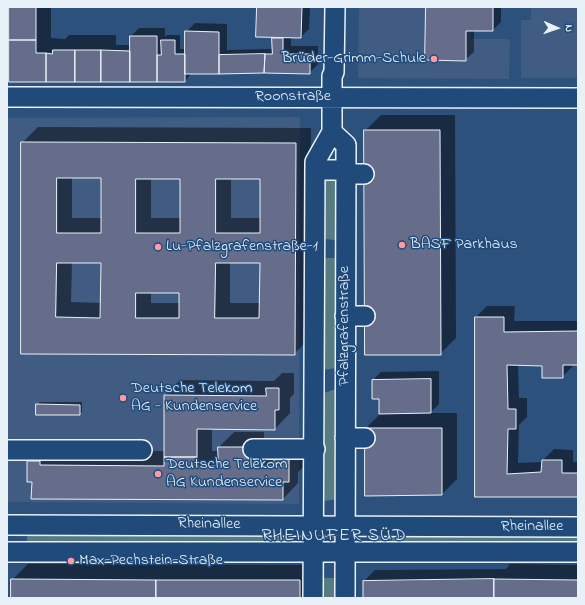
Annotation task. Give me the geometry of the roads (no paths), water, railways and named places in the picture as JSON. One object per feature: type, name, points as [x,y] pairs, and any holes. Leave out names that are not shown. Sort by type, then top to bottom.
[{"type":"street","name":"Pfalzgrafenstraße","points":[[314,598],[315,170],[316,162],[332,132],[334,7]]},
{"type":"street","name":"Roonstraße","points":[[7,98],[578,98]]},
{"type":"street","name":"Pfalzgrafenstraße","points":[[332,132],[346,144],[345,598]]},
{"type":"street","points":[[315,170],[340,170],[346,174],[364,174]]},
{"type":"street","points":[[345,316],[364,316]]},
{"type":"street","points":[[315,377],[345,377]]},
{"type":"street","points":[[345,438],[365,438]]},
{"type":"street","points":[[253,450],[315,449]]},
{"type":"street","points":[[7,450],[142,450]]},
{"type":"street","name":"Rheinallee","points":[[7,525],[147,524],[578,527]]},
{"type":"street","name":"Rheinallee","points":[[7,552],[578,552]]},
{"type":"place","name":"Brüder-Grimm-Schule","points":[[434,59]]},
{"type":"place","name":"BASF Parkhaus","points":[[402,245]]},
{"type":"place","name":"Lu-Pfalzgrafenstraße-1","points":[[158,247]]},
{"type":"place","name":"Deutsche Telekom AG - Kundenservice","points":[[123,398]]},
{"type":"place","name":"Deutsche Telekom AG Kundenservice","points":[[158,474]]},
{"type":"place","name":"Max-Pechstein-Straße","points":[[71,561]]},
{"type":"district","name":"RHEINUFER SÜD","points":[[334,537]]}]
